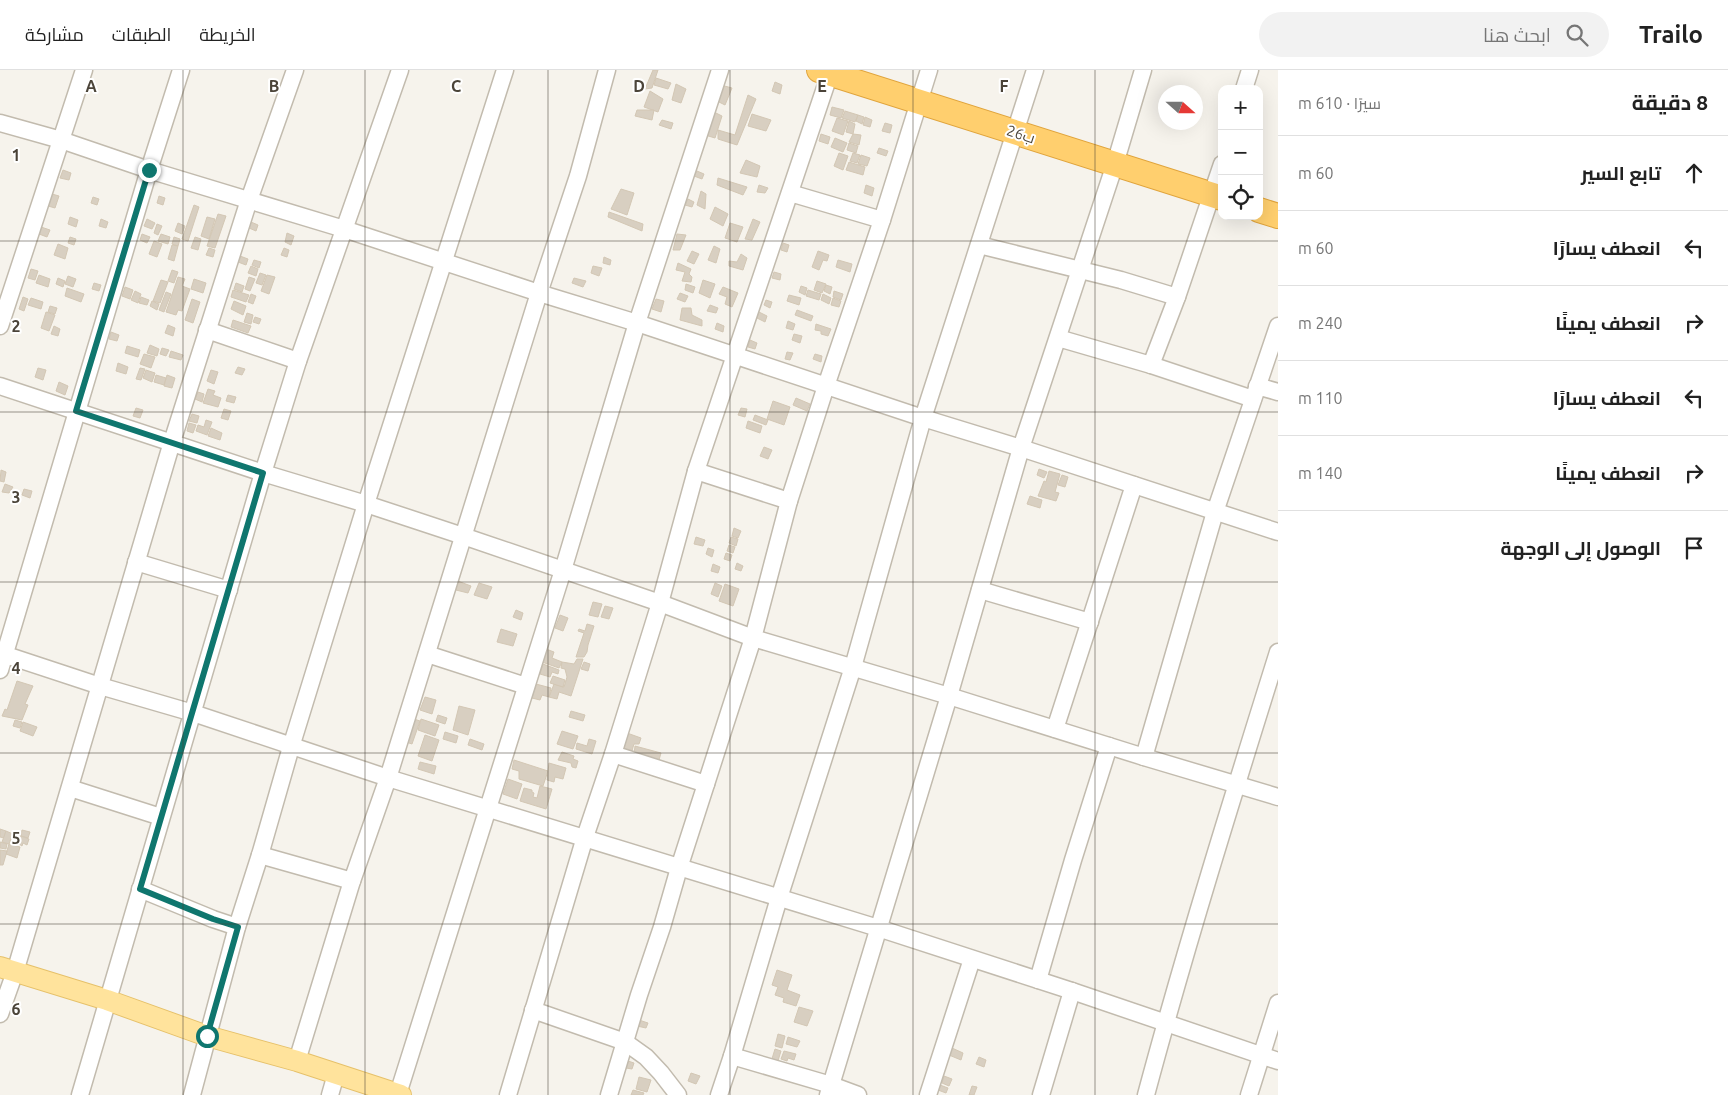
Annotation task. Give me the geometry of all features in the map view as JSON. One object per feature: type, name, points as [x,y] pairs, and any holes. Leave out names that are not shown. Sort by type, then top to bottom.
[{"type":"highway","name":"26ب","points":[[827,71],[1217,197]]},
{"type":"highway","points":[[1263,211],[1278,216]]},
{"type":"main road","points":[[7,970],[107,1000],[207,1036],[297,1061],[400,1095]]},
{"type":"street","points":[[0,326],[84,70]]},
{"type":"street","points":[[182,70],[149,170],[2,659],[193,713],[388,778],[878,928],[1278,1061]]},
{"type":"street","points":[[0,1014],[7,970],[70,788],[136,562],[207,330],[249,200],[295,70]]},
{"type":"street","points":[[80,1095],[263,473],[298,361],[400,70]]},
{"type":"street","points":[[192,1095],[238,927],[291,747],[366,504],[505,70]]},
{"type":"street","points":[[297,1061],[352,881],[388,778],[539,293],[578,176],[607,70]]},
{"type":"street","points":[[400,1095],[638,323],[720,70]]},
{"type":"street","points":[[609,1095],[753,638],[789,501],[882,220],[929,70]]},
{"type":"street","points":[[719,1095],[779,898],[853,667],[923,418],[1034,70]]},
{"type":"street","points":[[829,1090],[949,696],[1021,448],[1143,70]]},
{"type":"street","points":[[1245,85],[1250,70]]},
{"type":"street","points":[[508,1095],[585,837],[614,754],[660,603],[696,471],[790,193],[827,71]]},
{"type":"street","points":[[0,123],[61,140],[149,170],[344,229],[539,293],[638,323],[923,418],[1278,532]]},
{"type":"street","points":[[1151,365],[1217,197],[1220,175]]},
{"type":"street","points":[[790,193],[882,220]]},
{"type":"street","points":[[979,244],[1080,269],[1177,297]]},
{"type":"street","points":[[1144,757],[1215,512],[1278,326]]},
{"type":"street","points":[[207,330],[298,361]]},
{"type":"street","points":[[1058,338],[1255,392],[1278,392]]},
{"type":"street","points":[[0,386],[263,473],[463,536],[660,603],[753,638],[1278,797]]},
{"type":"street","points":[[696,471],[789,501]]},
{"type":"street","points":[[1055,729],[1134,485]]},
{"type":"street","points":[[136,562],[229,590]]},
{"type":"street","points":[[980,590],[1090,622]]},
{"type":"street","points":[[426,654],[526,686]]},
{"type":"street","points":[[1146,1095],[1237,784],[1277,657]]},
{"type":"street","points":[[1038,980],[1109,746]]},
{"type":"street","points":[[614,754],[706,784]]},
{"type":"street","points":[[70,788],[161,817]]},
{"type":"street","points":[[260,854],[352,881]]},
{"type":"street","points":[[140,889],[213,919],[238,927]]},
{"type":"street","points":[[928,1095],[972,959]]},
{"type":"street","points":[[1041,1095],[1072,991]]},
{"type":"street","points":[[1249,1095],[1278,1003]]},
{"type":"street","points":[[533,1010],[625,1042],[646,1057],[678,1095]]},
{"type":"street","points":[[732,1056],[829,1090],[858,1095]]},
{"type":"street","points":[[330,1095],[336,1074]]},
{"type":"building","points":[[653,70],[658,70],[652,88],[645,89]]},
{"type":"building","points":[[656,78],[671,83],[668,89],[654,85]]},
{"type":"building","points":[[775,82],[782,85],[780,94],[772,91]]},
{"type":"building","points":[[676,84],[686,89],[681,103],[672,100]]},
{"type":"building","points":[[721,85],[732,88],[725,105],[715,100]]},
{"type":"building","points":[[650,91],[663,99],[658,112],[644,107]]},
{"type":"building","points":[[748,95],[756,99],[737,145],[718,139],[718,130],[735,135]]},
{"type":"building","points":[[832,107],[844,110],[841,118],[830,115]]},
{"type":"building","points":[[637,110],[654,110],[652,120],[635,116]]},
{"type":"building","points":[[712,111],[722,116],[715,138],[705,135]]},
{"type":"building","points":[[845,111],[858,115],[855,122],[842,118]]},
{"type":"building","points":[[752,114],[771,120],[766,131],[748,126]]},
{"type":"building","points":[[858,115],[864,117],[862,124],[856,121]]},
{"type":"building","points":[[865,117],[872,120],[870,127],[863,125]]},
{"type":"building","points":[[837,118],[848,121],[843,135],[832,131]]},
{"type":"building","points":[[662,120],[673,123],[671,129],[659,125]]},
{"type":"building","points":[[849,121],[855,124],[853,134],[846,132]]},
{"type":"building","points":[[885,123],[892,125],[890,133],[882,131]]},
{"type":"building","points":[[821,134],[830,137],[828,144],[819,141]]},
{"type":"building","points":[[853,134],[861,135],[859,145],[849,142]]},
{"type":"building","points":[[835,138],[847,143],[843,152],[831,147]]},
{"type":"building","points":[[849,143],[858,146],[856,153],[847,150]]},
{"type":"building","points":[[879,148],[888,151],[886,156],[877,153]]},
{"type":"building","points":[[839,153],[848,156],[843,170],[834,166]]},
{"type":"building","points":[[853,153],[860,155],[857,163],[850,161]]},
{"type":"building","points":[[861,155],[870,158],[867,166],[858,164]]},
{"type":"building","points":[[746,160],[760,166],[757,177],[740,173]]},
{"type":"building","points":[[849,162],[865,167],[863,175],[846,170]]},
{"type":"building","points":[[63,170],[71,173],[69,180],[60,178]]},
{"type":"building","points":[[697,171],[704,174],[702,179],[694,176]]},
{"type":"building","points":[[718,178],[747,187],[743,195],[717,185]]},
{"type":"building","points":[[759,185],[768,188],[765,193],[757,192]]},
{"type":"building","points":[[866,185],[874,188],[872,196],[864,193]]},
{"type":"building","points":[[621,189],[634,193],[627,215],[611,209]]},
{"type":"building","points":[[701,191],[706,194],[705,209],[697,205]]},
{"type":"building","points":[[52,194],[59,196],[55,208],[48,206]]},
{"type":"building","points":[[159,196],[165,198],[163,205],[157,203]]},
{"type":"building","points":[[93,197],[99,199],[97,205],[91,203]]},
{"type":"building","points":[[688,199],[694,202],[692,207],[685,205]]},
{"type":"building","points":[[194,205],[199,207],[188,241],[182,239]]},
{"type":"building","points":[[715,207],[728,214],[723,226],[710,219]]},
{"type":"building","points":[[609,212],[643,224],[642,231],[608,217]]},
{"type":"building","points":[[218,214],[226,216],[215,248],[207,246]]},
{"type":"building","points":[[70,217],[78,220],[76,227],[68,224]]},
{"type":"building","points":[[207,217],[215,219],[209,239],[201,236]]},
{"type":"building","points":[[101,219],[108,222],[106,228],[99,226]]},
{"type":"building","points":[[147,219],[155,223],[152,229],[144,226]]},
{"type":"building","points":[[753,219],[760,222],[752,240],[745,239]]},
{"type":"building","points":[[251,222],[258,225],[256,231],[249,228]]},
{"type":"building","points":[[178,223],[185,226],[182,234],[175,231]]},
{"type":"building","points":[[730,223],[743,227],[737,242],[725,238]]},
{"type":"building","points":[[157,224],[162,226],[158,235],[154,233]]},
{"type":"building","points":[[41,227],[50,230],[47,237],[39,234]]},
{"type":"building","points":[[287,233],[294,236],[291,245],[285,242]]},
{"type":"building","points":[[142,234],[150,237],[147,243],[140,240]]},
{"type":"building","points":[[161,234],[170,237],[168,244],[158,241]]},
{"type":"building","points":[[677,234],[686,235],[680,250],[673,250]]},
{"type":"building","points":[[70,237],[76,239],[74,245],[68,243]]},
{"type":"building","points":[[174,237],[180,239],[178,246],[172,244]]},
{"type":"building","points":[[195,237],[201,239],[198,250],[191,248]]},
{"type":"building","points":[[154,241],[162,244],[157,257],[149,254]]},
{"type":"building","points":[[783,243],[789,245],[787,252],[781,250]]},
{"type":"building","points":[[58,244],[68,248],[65,259],[54,255]]},
{"type":"building","points":[[172,245],[178,246],[174,261],[168,259]]},
{"type":"building","points":[[714,246],[720,249],[716,263],[708,260]]},
{"type":"building","points":[[209,248],[215,250],[213,257],[206,255]]},
{"type":"building","points":[[284,248],[289,250],[287,257],[281,255]]},
{"type":"building","points":[[692,251],[699,254],[694,264],[687,261]]},
{"type":"building","points":[[818,251],[829,255],[827,261],[823,260],[819,270],[812,267]]},
{"type":"building","points":[[741,254],[747,258],[743,270],[729,266],[729,261],[737,262]]},
{"type":"building","points":[[240,256],[248,259],[246,265],[238,262]]},
{"type":"building","points":[[604,257],[611,260],[610,265],[603,263]]},
{"type":"building","points":[[254,260],[261,262],[259,268],[252,265]]},
{"type":"building","points":[[838,260],[852,264],[850,272],[836,267]]},
{"type":"building","points":[[678,263],[691,269],[689,274],[692,277],[691,282],[682,281],[685,272],[676,270]]},
{"type":"building","points":[[251,266],[258,269],[256,276],[248,273]]},
{"type":"building","points":[[593,266],[602,268],[599,276],[591,273]]},
{"type":"building","points":[[31,269],[38,271],[35,280],[28,278]]},
{"type":"building","points":[[172,270],[178,272],[174,283],[168,281]]},
{"type":"building","points":[[774,272],[781,274],[780,280],[772,278]]},
{"type":"building","points":[[260,273],[266,275],[262,285],[256,283]]},
{"type":"building","points":[[39,275],[50,279],[48,287],[36,283]]},
{"type":"building","points":[[267,275],[275,277],[269,294],[261,291]]},
{"type":"building","points":[[68,276],[76,279],[73,287],[65,284]]},
{"type":"building","points":[[178,277],[185,279],[182,286],[190,289],[182,311],[178,310],[176,315],[166,312]]},
{"type":"building","points":[[249,277],[255,279],[250,291],[245,289]]},
{"type":"building","points":[[58,278],[65,281],[63,287],[56,284]]},
{"type":"building","points":[[574,278],[586,281],[583,287],[572,283]]},
{"type":"building","points":[[194,279],[206,283],[203,293],[191,289]]},
{"type":"building","points":[[161,280],[168,282],[160,303],[153,301]]},
{"type":"building","points":[[703,280],[715,284],[710,298],[699,293]]},
{"type":"building","points":[[817,281],[826,284],[822,293],[814,290]]},
{"type":"building","points":[[94,283],[101,285],[99,291],[92,289]]},
{"type":"building","points":[[236,283],[244,286],[242,292],[234,289]]},
{"type":"building","points":[[686,284],[695,287],[693,293],[685,290]]},
{"type":"building","points":[[826,285],[832,287],[830,294],[824,291]]},
{"type":"building","points":[[801,286],[807,288],[805,295],[799,292]]},
{"type":"building","points":[[125,287],[133,290],[130,299],[122,296]]},
{"type":"building","points":[[723,287],[738,293],[732,307],[725,304],[727,297],[719,294]]},
{"type":"building","points":[[67,288],[84,294],[81,302],[65,296]]},
{"type":"building","points":[[233,290],[249,295],[246,302],[231,297]]},
{"type":"building","points":[[808,290],[821,294],[819,300],[806,296]]},
{"type":"building","points":[[135,291],[141,294],[138,303],[131,300]]},
{"type":"building","points":[[834,291],[843,294],[841,300],[833,297]]},
{"type":"building","points":[[166,292],[171,294],[164,312],[159,310]]},
{"type":"building","points":[[680,293],[688,296],[685,302],[677,299]]},
{"type":"building","points":[[251,294],[256,296],[253,304],[248,302]]},
{"type":"building","points":[[823,294],[831,298],[829,304],[821,300]]},
{"type":"building","points":[[789,295],[801,298],[799,305],[787,301]]},
{"type":"building","points":[[23,297],[28,299],[24,311],[19,309]]},
{"type":"building","points":[[141,297],[149,300],[147,305],[139,303]]},
{"type":"building","points":[[31,298],[43,302],[41,309],[28,305]]},
{"type":"building","points":[[833,298],[841,301],[839,307],[831,305]]},
{"type":"building","points":[[192,299],[200,302],[193,323],[185,320]]},
{"type":"building","points":[[656,299],[664,301],[661,312],[652,309]]},
{"type":"building","points":[[766,300],[772,302],[770,308],[764,305]]},
{"type":"building","points":[[152,301],[159,304],[157,310],[150,306]]},
{"type":"building","points":[[234,301],[246,306],[243,315],[231,309]]},
{"type":"building","points":[[710,305],[718,308],[716,313],[707,311]]},
{"type":"building","points":[[50,306],[57,308],[55,314],[48,312]]},
{"type":"building","points":[[682,308],[691,308],[692,315],[702,320],[702,326],[680,320]]},
{"type":"building","points":[[797,310],[813,316],[811,321],[795,315]]},
{"type":"building","points":[[46,312],[55,315],[49,331],[41,328]]},
{"type":"building","points":[[759,312],[767,316],[765,322],[757,318]]},
{"type":"building","points":[[247,313],[253,315],[251,324],[244,322]]},
{"type":"building","points":[[255,317],[261,319],[259,324],[253,322]]},
{"type":"building","points":[[233,320],[251,326],[248,333],[231,327]]},
{"type":"building","points":[[788,321],[795,324],[793,330],[786,328]]},
{"type":"building","points":[[717,323],[724,326],[723,332],[715,329]]},
{"type":"building","points":[[816,324],[831,329],[828,336],[821,334],[821,331],[815,330]]},
{"type":"building","points":[[168,325],[175,328],[173,336],[165,333]]},
{"type":"building","points":[[54,326],[60,329],[58,336],[51,334]]},
{"type":"building","points":[[111,332],[119,335],[117,341],[109,339]]},
{"type":"building","points":[[794,334],[802,336],[800,343],[792,340]]},
{"type":"building","points":[[750,340],[757,343],[755,349],[748,347]]},
{"type":"building","points":[[150,345],[159,349],[157,356],[147,353]]},
{"type":"building","points":[[127,346],[140,350],[138,357],[125,353]]},
{"type":"building","points":[[162,348],[169,350],[166,356],[160,354]]},
{"type":"building","points":[[171,351],[183,355],[181,360],[169,357]]},
{"type":"building","points":[[787,352],[793,353],[790,360],[785,359]]},
{"type":"building","points":[[144,354],[155,357],[151,368],[140,364]]},
{"type":"building","points":[[815,354],[822,356],[821,362],[813,359]]},
{"type":"building","points":[[118,363],[128,367],[126,374],[116,371]]},
{"type":"building","points":[[238,367],[245,369],[242,375],[235,373]]},
{"type":"building","points":[[38,368],[46,370],[43,380],[35,377]]},
{"type":"building","points":[[140,368],[145,369],[141,380],[136,379]]},
{"type":"building","points":[[146,370],[155,373],[152,382],[143,378]]},
{"type":"building","points":[[211,370],[218,372],[214,384],[207,381]]},
{"type":"building","points":[[156,375],[166,378],[164,385],[154,382]]},
{"type":"building","points":[[167,375],[175,378],[172,388],[164,386]]},
{"type":"building","points":[[59,382],[68,386],[65,395],[56,391]]},
{"type":"building","points":[[208,389],[215,391],[213,395],[221,398],[218,407],[203,403]]},
{"type":"building","points":[[198,392],[204,394],[202,402],[195,399]]},
{"type":"building","points":[[228,395],[236,397],[234,403],[226,401]]},
{"type":"building","points":[[796,398],[810,404],[807,411],[793,405]]},
{"type":"building","points":[[773,401],[790,407],[784,425],[767,419]]},
{"type":"building","points":[[136,408],[143,410],[140,418],[133,416]]},
{"type":"building","points":[[741,408],[747,409],[745,417],[738,415]]},
{"type":"building","points":[[224,409],[231,411],[228,420],[221,418]]},
{"type":"building","points":[[192,414],[199,416],[197,423],[189,421]]},
{"type":"building","points":[[755,415],[768,420],[766,425],[753,420]]},
{"type":"building","points":[[206,420],[212,422],[207,435],[196,431],[198,425],[204,427]]},
{"type":"building","points":[[748,421],[762,426],[760,433],[746,428]]},
{"type":"building","points":[[189,423],[196,425],[193,433],[187,431]]},
{"type":"building","points":[[211,428],[222,433],[220,440],[208,436]]},
{"type":"building","points":[[764,447],[772,450],[768,459],[760,456]]},
{"type":"building","points":[[1039,469],[1047,472],[1044,478],[1037,475]]},
{"type":"building","points":[[1,470],[6,472],[4,482],[0,481]]},
{"type":"building","points":[[1049,471],[1060,474],[1055,492],[1059,493],[1056,501],[1038,496],[1044,481],[1046,482]]},
{"type":"building","points":[[1062,475],[1068,477],[1065,487],[1058,485]]},
{"type":"building","points":[[5,484],[13,487],[9,493],[2,492]]},
{"type":"building","points":[[24,489],[32,491],[30,498],[22,495]]},
{"type":"building","points":[[1030,496],[1042,500],[1040,508],[1027,504]]},
{"type":"building","points":[[734,528],[741,531],[738,538],[732,536]]},
{"type":"building","points":[[696,537],[705,540],[703,546],[694,544]]},
{"type":"building","points":[[731,537],[738,539],[736,546],[729,543]]},
{"type":"building","points":[[729,545],[735,547],[733,553],[727,551]]},
{"type":"building","points":[[708,548],[714,550],[712,557],[706,554]]},
{"type":"building","points":[[726,553],[732,555],[730,561],[724,559]]},
{"type":"building","points":[[737,563],[743,566],[741,571],[735,569]]},
{"type":"building","points":[[713,564],[720,567],[718,573],[711,571]]},
{"type":"building","points":[[455,580],[471,586],[468,593],[452,589]]},
{"type":"building","points":[[479,583],[492,587],[487,599],[474,595]]},
{"type":"building","points":[[715,583],[722,586],[718,597],[711,594]]},
{"type":"building","points":[[725,584],[739,589],[733,606],[719,601]]},
{"type":"building","points":[[593,602],[602,604],[598,617],[589,615]]},
{"type":"building","points":[[605,606],[613,608],[609,619],[601,617]]},
{"type":"building","points":[[516,610],[523,613],[521,620],[513,617]]},
{"type":"building","points":[[560,615],[568,618],[563,631],[555,628]]},
{"type":"building","points":[[587,624],[594,626],[587,652],[584,657],[576,657],[584,633],[578,631],[579,629],[585,631]]},
{"type":"building","points":[[501,629],[517,634],[513,646],[497,642]]},
{"type":"building","points":[[546,649],[554,652],[552,658],[562,662],[559,668],[542,662]]},
{"type":"building","points":[[577,659],[583,659],[571,696],[559,692],[557,699],[549,697],[554,684],[564,687],[567,677],[565,669],[561,668],[562,662],[574,664]]},
{"type":"building","points":[[584,662],[590,664],[588,671],[581,669]]},
{"type":"building","points":[[543,664],[559,670],[558,674],[552,672],[550,677],[540,674]]},
{"type":"building","points":[[553,676],[565,680],[563,687],[550,683]]},
{"type":"building","points":[[17,681],[33,686],[25,704],[28,705],[22,720],[2,716],[5,709],[7,710]]},
{"type":"building","points":[[536,684],[551,688],[549,697],[542,695],[540,700],[532,698]]},
{"type":"building","points":[[425,697],[436,700],[432,714],[420,710]]},
{"type":"building","points":[[459,706],[475,710],[468,735],[453,730]]},
{"type":"building","points":[[571,711],[585,715],[583,721],[569,717]]},
{"type":"building","points":[[438,715],[447,718],[445,724],[436,721]]},
{"type":"building","points":[[411,718],[420,721],[412,744],[403,741]]},
{"type":"building","points":[[421,719],[439,725],[435,736],[418,730]]},
{"type":"building","points":[[15,720],[22,722],[20,728],[13,726]]},
{"type":"building","points":[[23,722],[37,727],[33,736],[20,731]]},
{"type":"building","points":[[562,731],[578,736],[573,749],[557,744]]},
{"type":"building","points":[[445,732],[458,736],[456,743],[443,739]]},
{"type":"building","points":[[627,733],[641,738],[639,744],[634,744],[631,754],[621,751]]},
{"type":"building","points":[[425,735],[439,740],[432,761],[418,756]]},
{"type":"building","points":[[470,739],[484,744],[482,750],[468,745]]},
{"type":"building","points":[[589,739],[596,741],[592,754],[576,749],[577,743],[587,746]]},
{"type":"building","points":[[635,746],[661,753],[659,760],[634,754]]},
{"type":"building","points":[[562,752],[574,756],[573,759],[578,761],[576,768],[572,767],[571,763],[558,760]]},
{"type":"building","points":[[514,760],[548,771],[543,786],[519,779],[519,771],[512,769]]},
{"type":"building","points":[[420,762],[436,766],[434,774],[418,769]]},
{"type":"building","points":[[549,763],[566,768],[563,779],[555,777],[554,782],[547,780]]},
{"type":"building","points":[[508,779],[522,784],[517,799],[503,794]]},
{"type":"building","points":[[540,786],[552,789],[546,809],[520,801],[524,788],[532,790],[534,793],[533,797],[537,798]]},
{"type":"building","points":[[0,829],[6,831],[4,838],[0,837]]},
{"type":"building","points":[[22,830],[30,832],[28,838],[21,836]]},
{"type":"building","points":[[6,831],[13,834],[9,844],[2,842]]},
{"type":"building","points":[[13,834],[21,836],[19,844],[10,841]]},
{"type":"building","points":[[21,836],[29,839],[27,845],[23,843],[22,846],[19,844]]},
{"type":"building","points":[[0,842],[7,844],[6,849],[0,848]]},
{"type":"building","points":[[9,844],[20,847],[17,858],[6,854]]},
{"type":"building","points":[[0,850],[7,851],[3,865],[0,865]]},
{"type":"building","points":[[777,970],[792,975],[787,990],[800,995],[796,1006],[783,1002],[784,998],[775,995],[778,987],[772,985]]},
{"type":"building","points":[[799,1007],[813,1011],[807,1026],[794,1022]]},
{"type":"building","points":[[639,1020],[648,1023],[646,1028],[637,1026]]},
{"type":"building","points":[[778,1034],[785,1036],[782,1048],[775,1046]]},
{"type":"building","points":[[788,1037],[800,1041],[797,1047],[786,1044]]},
{"type":"building","points":[[952,1048],[963,1053],[961,1060],[949,1055]]},
{"type":"building","points":[[775,1049],[781,1051],[777,1064],[771,1062]]},
{"type":"building","points":[[784,1051],[796,1054],[794,1060],[788,1058],[787,1061],[781,1059]]},
{"type":"building","points":[[979,1057],[986,1060],[984,1067],[976,1064]]},
{"type":"building","points":[[628,1061],[634,1063],[632,1069],[626,1068]]},
{"type":"building","points":[[691,1073],[700,1076],[696,1084],[688,1081]]},
{"type":"building","points":[[944,1076],[952,1079],[949,1086],[942,1083]]},
{"type":"building","points":[[639,1077],[651,1080],[647,1092],[636,1089]]},
{"type":"building","points":[[940,1085],[948,1088],[946,1093],[938,1090]]},
{"type":"building","points":[[972,1086],[977,1087],[974,1095],[969,1095]]},
{"type":"building","points":[[633,1090],[644,1093],[643,1095],[631,1095]]},
{"type":"route","points":[[149,170],[76,411],[263,473],[140,889],[213,919],[238,927],[207,1036]]}]
